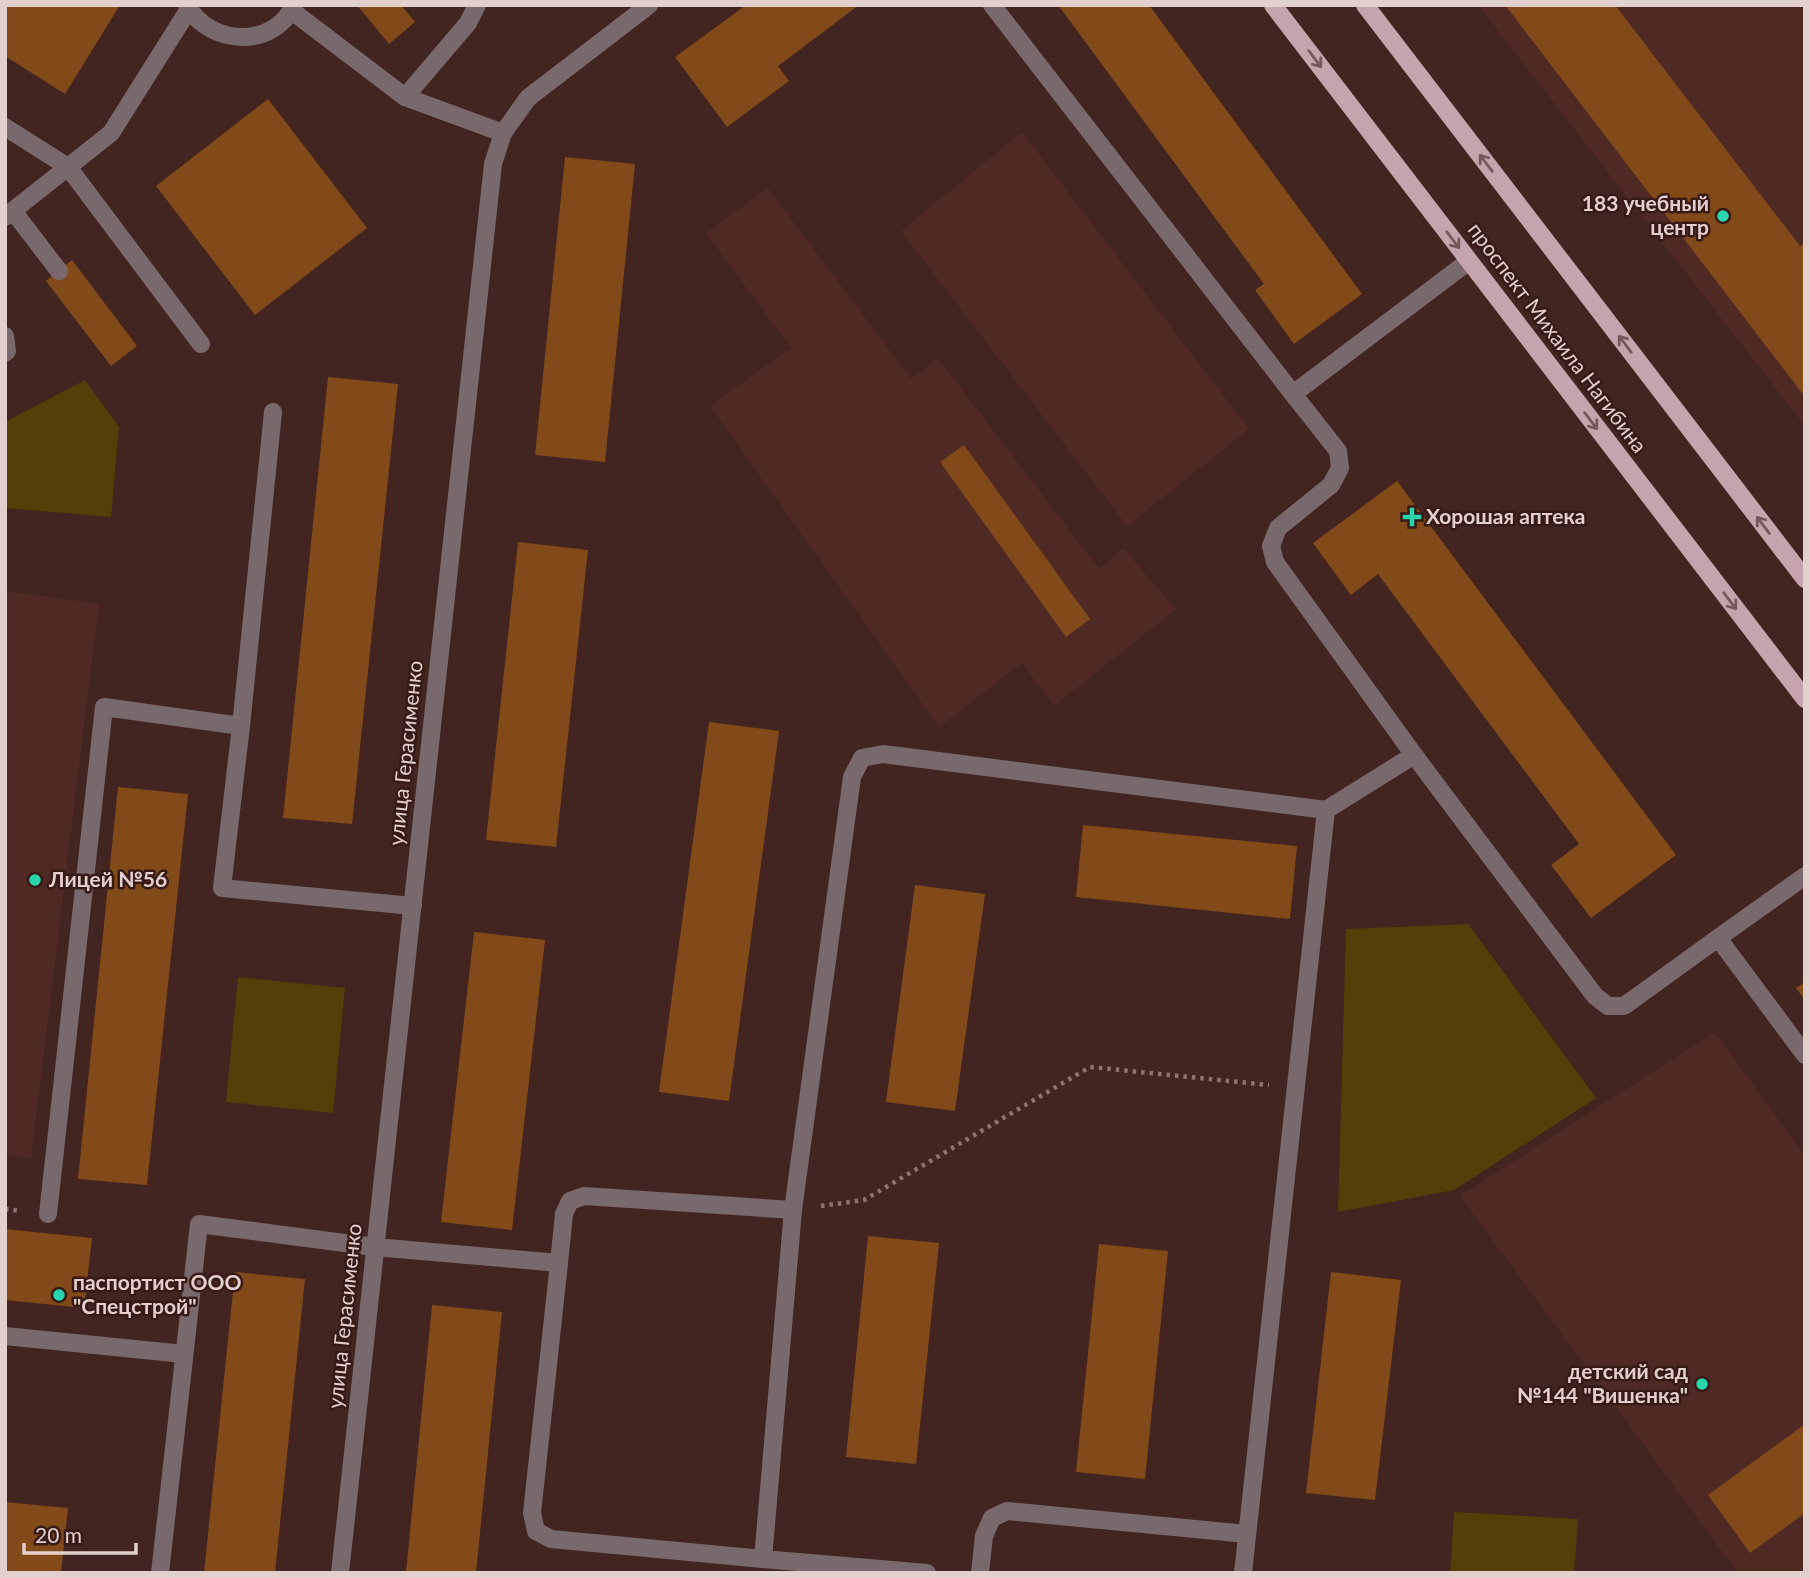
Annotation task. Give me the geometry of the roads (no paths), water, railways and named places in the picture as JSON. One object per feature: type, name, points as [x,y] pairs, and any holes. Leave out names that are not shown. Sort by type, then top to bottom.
[{"type":"main road","name":"проспект Михаила Нагибина","points":[[1273,5],[1805,699]]},
{"type":"main road","points":[[1365,5],[1805,579]]},
{"type":"street","points":[[405,97],[467,23],[477,5]]},
{"type":"street","name":"улица Герасименко","points":[[340,1573],[493,164],[503,133],[528,98],[649,5]]},
{"type":"street","points":[[992,5],[1338,452],[1339,468],[1331,485],[1278,528],[1271,546],[1275,562],[1414,755],[1595,996],[1608,1006],[1624,1006],[1805,876]]},
{"type":"street","points":[[59,271],[9,214],[111,133],[188,7],[201,23],[218,34],[238,38],[259,35],[277,26],[293,8],[405,97],[503,133]]},
{"type":"street","points":[[5,127],[68,167],[201,344]]},
{"type":"street","points":[[1293,394],[1469,261]]},
{"type":"street","points":[[5,336],[5,353]]},
{"type":"street","points":[[273,412],[242,726],[222,888],[413,906]]},
{"type":"street","points":[[48,1214],[104,707],[242,726]]},
{"type":"street","points":[[764,1559],[793,1210],[852,777],[862,758],[883,754],[1326,810],[1414,755]]},
{"type":"street","points":[[1243,1573],[1326,810]]},
{"type":"street","points":[[1718,938],[1805,1055]]},
{"type":"street","points":[[793,1210],[584,1196],[570,1201],[564,1214],[532,1513],[536,1531],[551,1539],[927,1573]]},
{"type":"street","points":[[160,1573],[199,1224],[375,1247],[559,1263]]},
{"type":"street","points":[[5,1336],[184,1354]]},
{"type":"street","points":[[980,1573],[984,1536],[992,1518],[1007,1511],[1247,1534]]},
{"type":"place","name":"183 учебный центр","points":[[1723,216]]},
{"type":"place","name":"Хорошая аптека","points":[[1412,517]]},
{"type":"place","name":"Лицей №56","points":[[35,880]]},
{"type":"place","name":"паспортист ООО \"Спецстрой\"","points":[[59,1295]]},
{"type":"place","name":"детский сад №144 \"Вишенка\"","points":[[1702,1384]]}]
